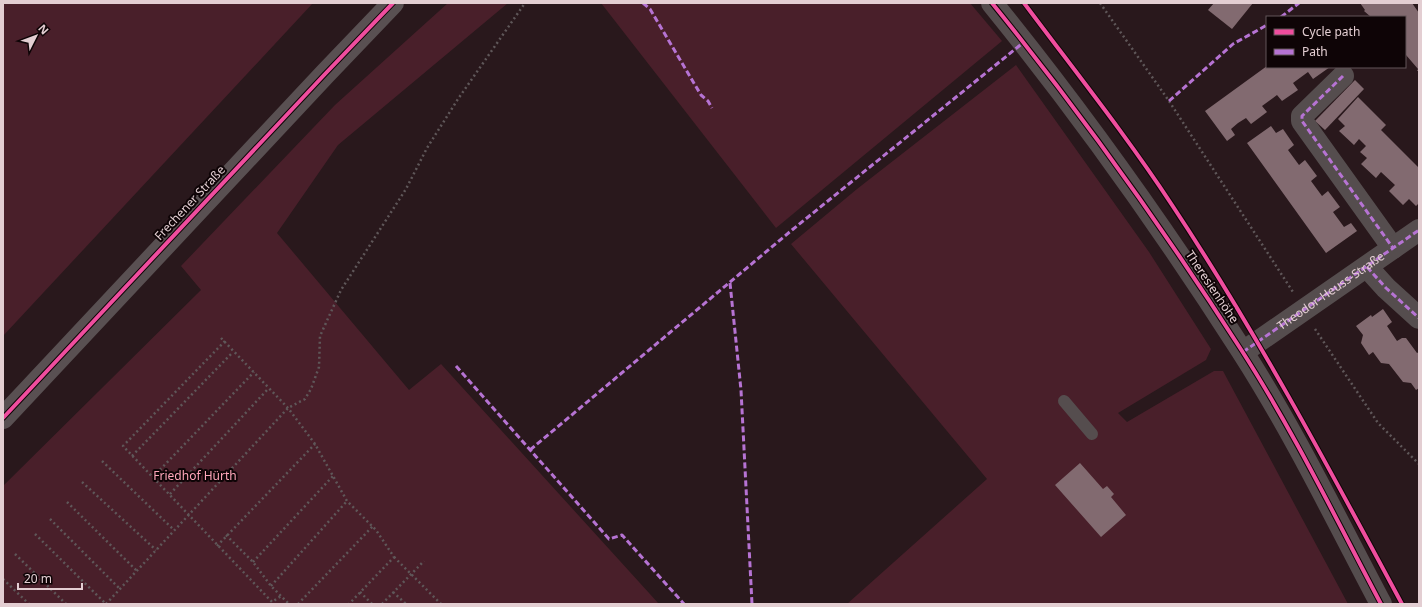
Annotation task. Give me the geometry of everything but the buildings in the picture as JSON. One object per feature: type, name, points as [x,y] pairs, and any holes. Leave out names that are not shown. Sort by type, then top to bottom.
[{"type":"main road","name":"Frechener Straße","points":[[3,418],[393,3]]},
{"type":"street","name":"Theresienhöhe","points":[[992,3],[1130,184],[1243,352],[1280,415],[1380,604]]},
{"type":"street","points":[[1343,76],[1302,116],[1302,121],[1393,248]]},
{"type":"street","name":"Theodor-Heuss-Straße","points":[[1243,352],[1393,248],[1418,233]]},
{"type":"street","points":[[1367,266],[1386,288],[1419,318]]},
{"type":"lane","points":[[1064,401],[1092,434]]},
{"type":"path","points":[[35,534],[106,604],[288,408],[305,399],[311,389],[319,367],[320,336],[341,290],[406,189],[427,148],[458,99],[524,3]]},
{"type":"path","points":[[1100,3],[1169,101],[1286,279],[1303,310],[1378,423],[1419,464]]},
{"type":"path","points":[[221,338],[254,372],[268,389],[288,408],[315,444],[347,501],[373,526],[394,557],[441,604]]},
{"type":"path","points":[[225,341],[123,446],[190,515],[271,603],[281,596]]},
{"type":"path","points":[[132,456],[233,352]]},
{"type":"path","points":[[152,476],[254,372]]},
{"type":"path","points":[[170,494],[268,389]]},
{"type":"path","points":[[217,546],[315,444]]},
{"type":"path","points":[[102,461],[174,531]]},
{"type":"path","points":[[253,562],[333,476]]},
{"type":"path","points":[[82,482],[156,550]]},
{"type":"path","points":[[271,586],[347,501]]},
{"type":"path","points":[[67,502],[137,571]]},
{"type":"path","points":[[50,519],[120,589]]},
{"type":"path","points":[[298,604],[373,526]]},
{"type":"path","points":[[226,535],[253,562],[271,586],[289,604]]},
{"type":"path","points":[[15,554],[66,604]]},
{"type":"path","points":[[349,604],[394,557]]},
{"type":"path","points":[[382,604],[424,561]]},
{"type":"path","points":[[3,579],[28,604]]},
{"type":"path","points":[[360,592],[372,604]]},
{"type":"path","points":[[393,592],[406,604]]},
{"type":"green space","points":[[3,3],[313,3],[3,336]]},
{"type":"green space","name":"Friedhof Hürth","points":[[448,3],[508,3],[338,145],[277,233],[409,390],[441,364],[659,604],[3,604],[3,486],[201,290],[181,266],[335,105]]},
{"type":"green space","points":[[601,3],[970,3],[1002,41],[776,228]]},
{"type":"green space","points":[[1016,65],[1149,252],[1211,349],[1206,360],[1118,413],[1127,422],[1214,371],[1223,371],[1348,604],[847,604],[987,479],[791,244],[857,189]]},
{"type":"marked path","points":[[643,3],[650,9],[701,95],[708,101],[712,108]]},
{"type":"marked path","points":[[1282,16],[1299,3]]},
{"type":"marked path","points":[[1169,101],[1233,44],[1266,26]]},
{"type":"marked path","points":[[530,450],[792,230],[1024,42]]},
{"type":"marked path","points":[[1343,76],[1302,116],[1302,121],[1393,248]]},
{"type":"marked path","points":[[1243,352],[1419,230]]},
{"type":"marked path","points":[[1367,267],[1386,288],[1419,318]]},
{"type":"marked path","points":[[730,283],[741,390],[752,604]]},
{"type":"marked path","points":[[456,366],[609,539],[622,535],[684,604]]},
{"type":"cycle path","points":[[3,418],[393,3]]},
{"type":"cycle path","points":[[992,3],[1090,130],[1153,217],[1213,306],[1261,382],[1297,444],[1381,604]]},
{"type":"cycle path","points":[[1024,3],[1136,153],[1172,205],[1234,302],[1292,402],[1402,604]]}]
